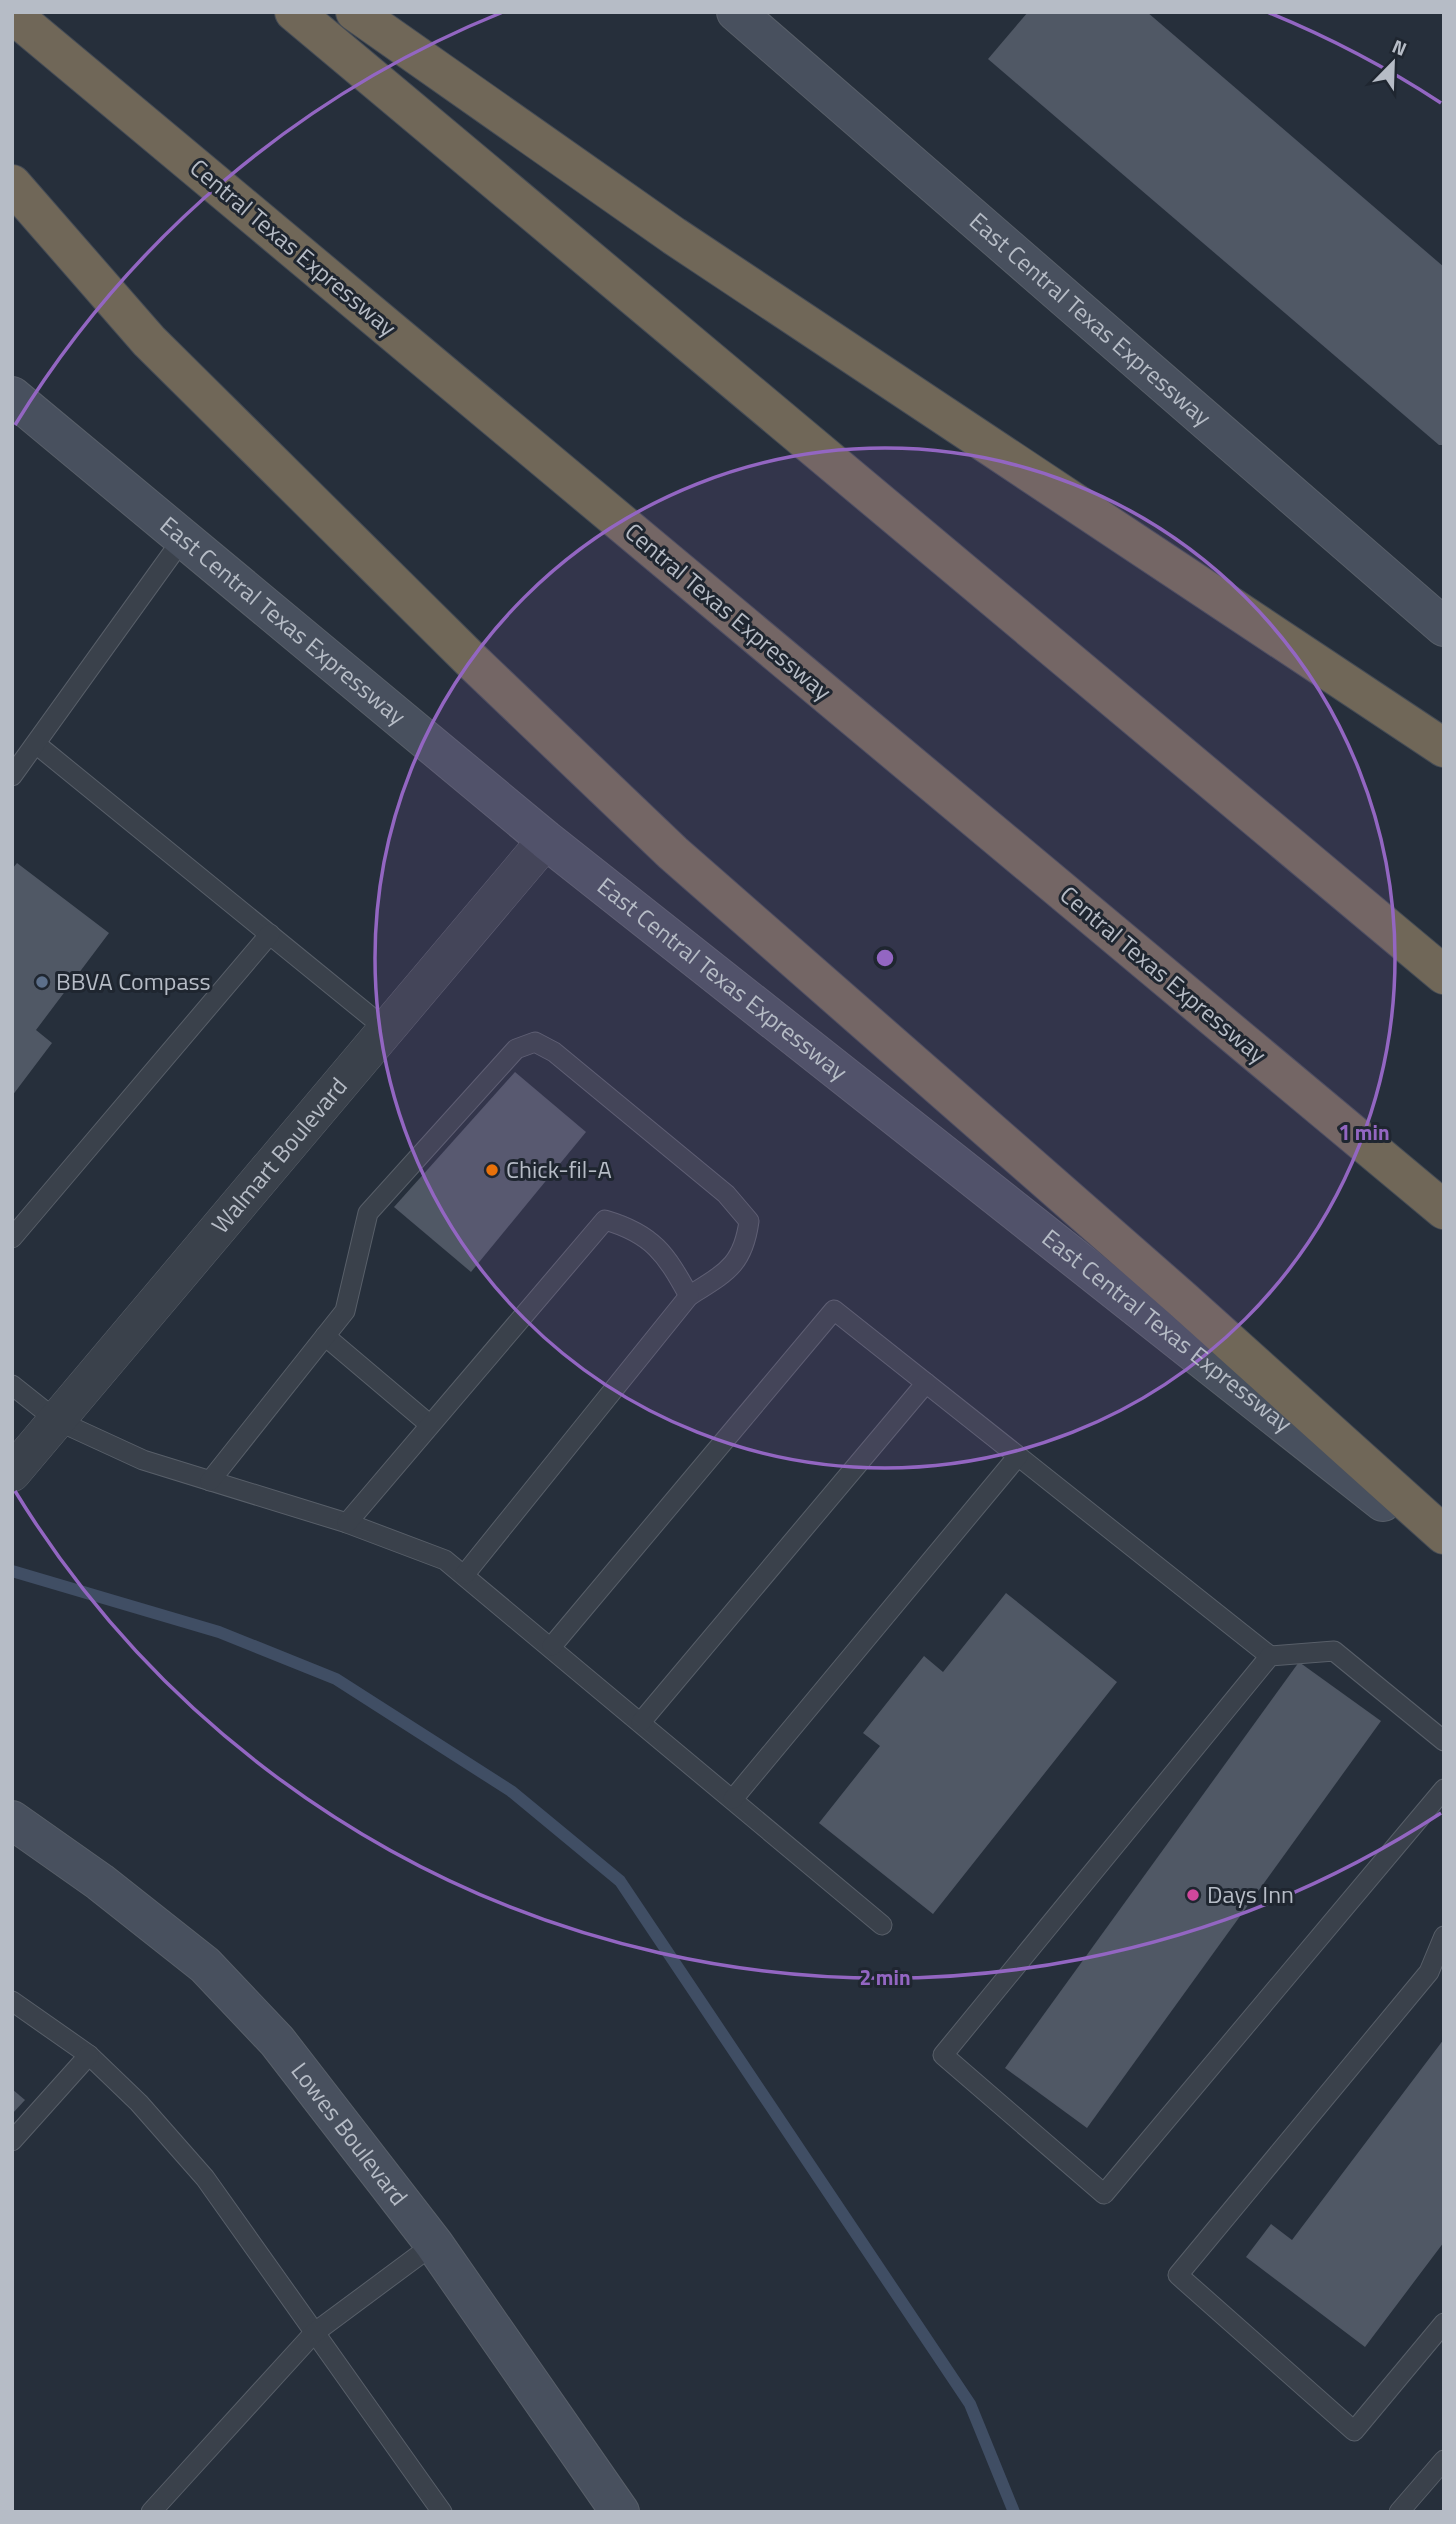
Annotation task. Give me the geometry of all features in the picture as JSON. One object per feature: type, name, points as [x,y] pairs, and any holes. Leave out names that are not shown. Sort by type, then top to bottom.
[{"type":"highway","points":[[294,12],[1444,975]]},
{"type":"highway","points":[[355,12],[674,236],[1444,748]]},
{"type":"highway","name":"Central Texas Expressway","points":[[12,13],[1444,1210]]},
{"type":"highway","points":[[12,184],[149,341],[473,662],[673,853],[1183,1300],[1444,1535]]},
{"type":"main road","name":"East Central Texas Expressway","points":[[736,12],[1439,613]]},
{"type":"main road","name":"East Central Texas Expressway","points":[[12,396],[546,840],[1444,1549]]},
{"type":"main road","name":"Lowes Boulevard","points":[[12,1820],[100,1882],[205,1965],[277,2041],[434,2244],[620,2512]]},
{"type":"street","name":"Walmart Boulevard","points":[[14,1471],[546,840]]},
{"type":"lane","points":[[12,776],[184,537]]},
{"type":"lane","points":[[36,744],[387,1030]]},
{"type":"lane","points":[[12,1238],[270,934]]},
{"type":"lane","points":[[210,1481],[345,1311],[368,1213],[516,1049],[535,1042],[554,1052],[726,1194],[749,1221],[746,1247],[730,1270],[690,1296],[465,1574]]},
{"type":"lane","points":[[347,1523],[605,1220],[630,1227],[668,1256],[690,1296]]},
{"type":"lane","points":[[552,1646],[834,1310],[1270,1656],[1334,1651],[1444,1741]]},
{"type":"lane","points":[[325,1336],[429,1424]]},
{"type":"lane","points":[[641,1722],[926,1383]]},
{"type":"lane","points":[[12,1385],[57,1420],[143,1460],[347,1523],[445,1560],[552,1646],[882,1925]]},
{"type":"lane","points":[[733,1799],[1018,1456]]},
{"type":"lane","points":[[1270,1656],[943,2055],[1104,2194],[1444,1789]]},
{"type":"lane","points":[[1444,1936],[1429,1972],[1178,2275],[1354,2431],[1444,2323]]},
{"type":"lane","points":[[12,2001],[89,2055],[139,2103],[205,2178],[442,2512]]},
{"type":"lane","points":[[12,2141],[89,2055]]},
{"type":"lane","points":[[151,2512],[314,2333],[434,2244]]},
{"type":"lane","points":[[1399,2512],[1444,2460]]},
{"type":"building","points":[[1028,12],[1147,12],[1444,267],[1444,445],[1439,445],[988,59]]},
{"type":"building","name":"BBVA Compass","points":[[17,863],[109,933],[36,1030],[52,1043],[12,1096],[12,869]]},
{"type":"building","name":"Chick-fil-A","points":[[515,1072],[586,1132],[471,1272],[394,1207]]},
{"type":"building","points":[[1006,1593],[1117,1682],[933,1914],[819,1823],[880,1746],[863,1733],[924,1656],[943,1672]]},
{"type":"building","name":"Days Inn","points":[[1299,1662],[1381,1721],[1087,2128],[1005,2068]]},
{"type":"building","points":[[1444,2039],[1444,2242],[1365,2347],[1246,2257],[1271,2224],[1292,2240]]},
{"type":"building","points":[[12,2089],[25,2100],[12,2114]]},
{"type":"waterway","points":[[12,1571],[219,1632],[336,1679],[511,1791],[620,1881],[970,2404],[1014,2512]]},
{"type":"place","name":"BBVA Compass","points":[[42,982]]},
{"type":"place","name":"Chick-fil-A","points":[[492,1170]]},
{"type":"place","name":"Days Inn","points":[[1193,1895]]}]
